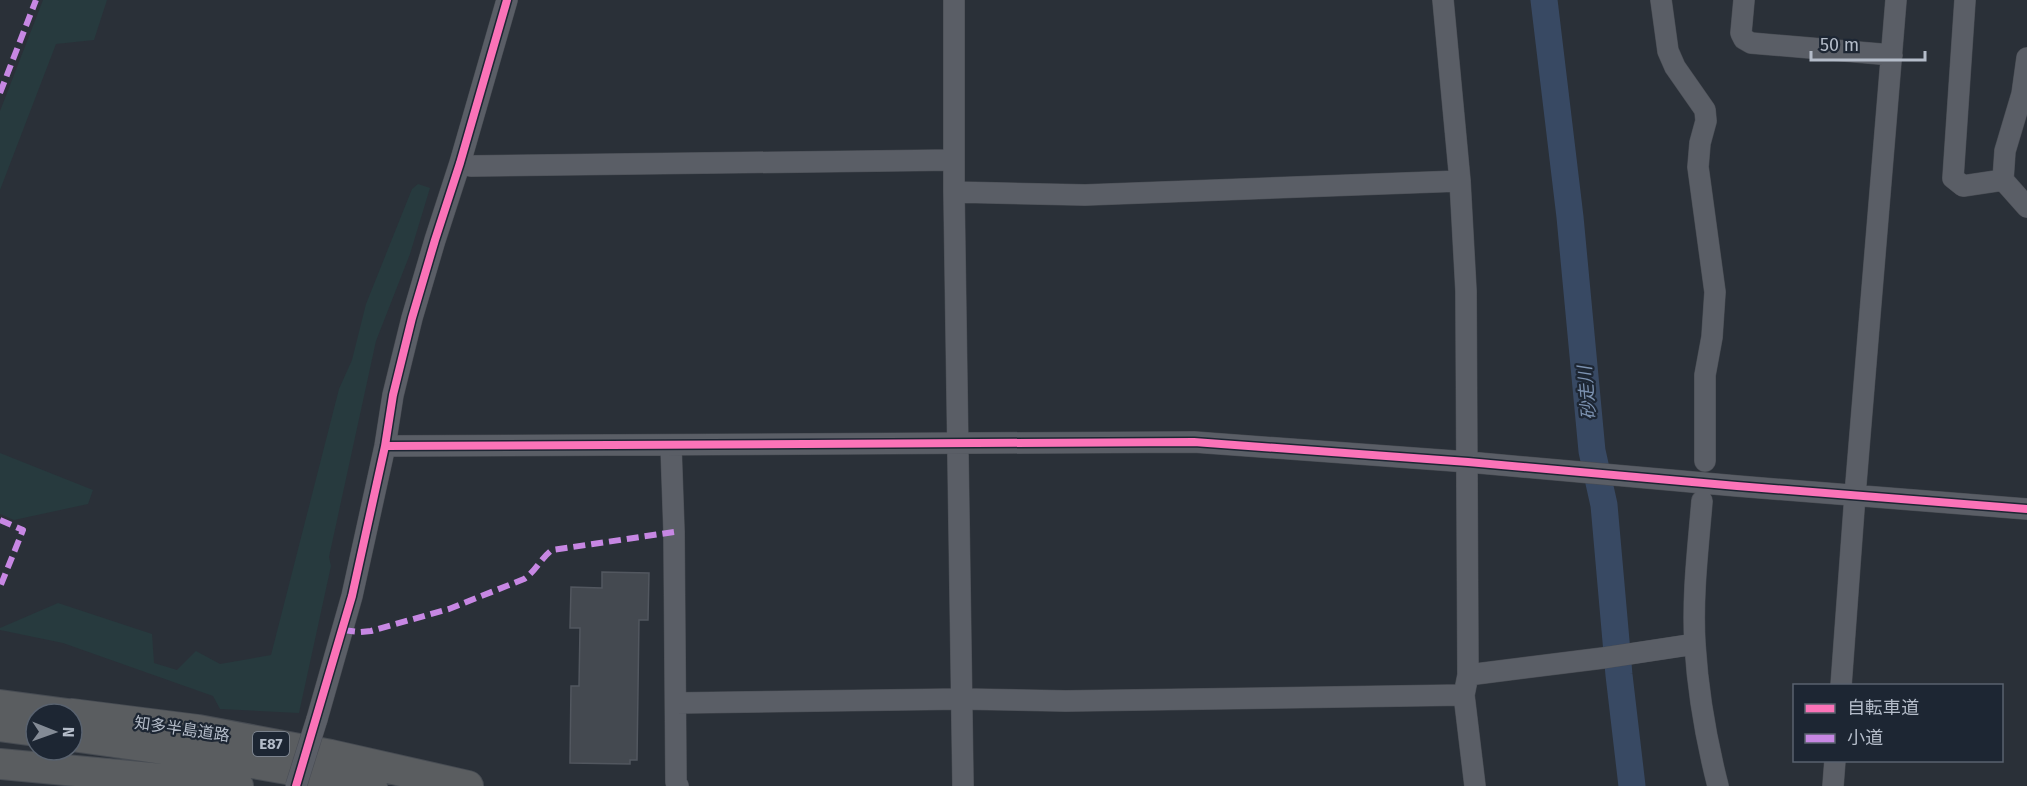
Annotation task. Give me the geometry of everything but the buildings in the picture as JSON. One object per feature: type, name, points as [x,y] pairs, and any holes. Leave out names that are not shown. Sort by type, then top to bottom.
[{"type":"highway","name":"知多半島道路","points":[[0,705],[24,708]]},
{"type":"highway","name":"知多半島道路","points":[[84,716],[198,730],[331,754],[468,786]]},
{"type":"highway","points":[[0,726],[24,729]]},
{"type":"highway","name":"知多半島道路","points":[[84,738],[188,752],[372,786]]},
{"type":"highway","points":[[0,764],[238,786]]},
{"type":"street","points":[[296,786],[352,596],[385,446],[393,395],[412,318],[507,0]]},
{"type":"street","points":[[954,0],[954,192],[963,786]]},
{"type":"street","points":[[1443,0],[1460,181],[1466,291],[1468,462],[1466,685],[1475,786]]},
{"type":"street","points":[[1661,0],[1668,51],[1675,67],[1705,110],[1706,121],[1700,143],[1698,167],[1714,292],[1712,337],[1705,375],[1705,461]]},
{"type":"street","points":[[1744,0],[1741,33],[1750,43],[1892,55]]},
{"type":"street","points":[[1841,684],[1896,0]]},
{"type":"street","points":[[1965,0],[1953,178],[1963,186],[2003,180]]},
{"type":"street","points":[[2027,58],[2024,95],[2005,151],[2003,180],[2027,207]]},
{"type":"street","points":[[460,163],[471,166],[954,160]]},
{"type":"street","points":[[954,192],[1085,195],[1306,188],[1331,184],[1460,181]]},
{"type":"street","points":[[385,446],[1194,442],[1468,462],[2027,509]]},
{"type":"street","points":[[671,446],[676,782],[678,786]]},
{"type":"street","points":[[1702,501],[1695,591],[1695,644],[1704,729],[1718,786]]},
{"type":"street","points":[[676,703],[962,699],[1066,701],[1466,685],[1603,658],[1695,644]]},
{"type":"street","points":[[1833,786],[1835,762]]},
{"type":"green space","points":[[43,0],[107,0],[94,40],[56,44],[0,190],[0,111]]},
{"type":"green space","points":[[418,184],[430,188],[410,254],[376,341],[329,557],[331,566],[299,713],[220,709],[213,696],[63,643],[0,630],[0,628],[58,603],[152,634],[154,663],[177,670],[196,651],[220,664],[271,655],[339,389],[352,360],[366,304],[412,189]]},
{"type":"green space","points":[[0,453],[93,490],[88,504],[14,520],[0,514]]},
{"type":"waterway","name":"砂走川","points":[[1544,0],[1570,217],[1592,451],[1604,505],[1619,675],[1632,786]]},
{"type":"marked path","points":[[0,93],[36,0]]},
{"type":"marked path","points":[[0,520],[23,530],[0,587]]},
{"type":"marked path","points":[[343,630],[371,631],[449,609],[524,579],[552,550],[674,532]]},
{"type":"cycle path","points":[[296,786],[352,596],[385,446],[393,395],[412,318],[507,0]]},
{"type":"cycle path","points":[[385,446],[1194,442],[1468,462],[2027,509]]}]
